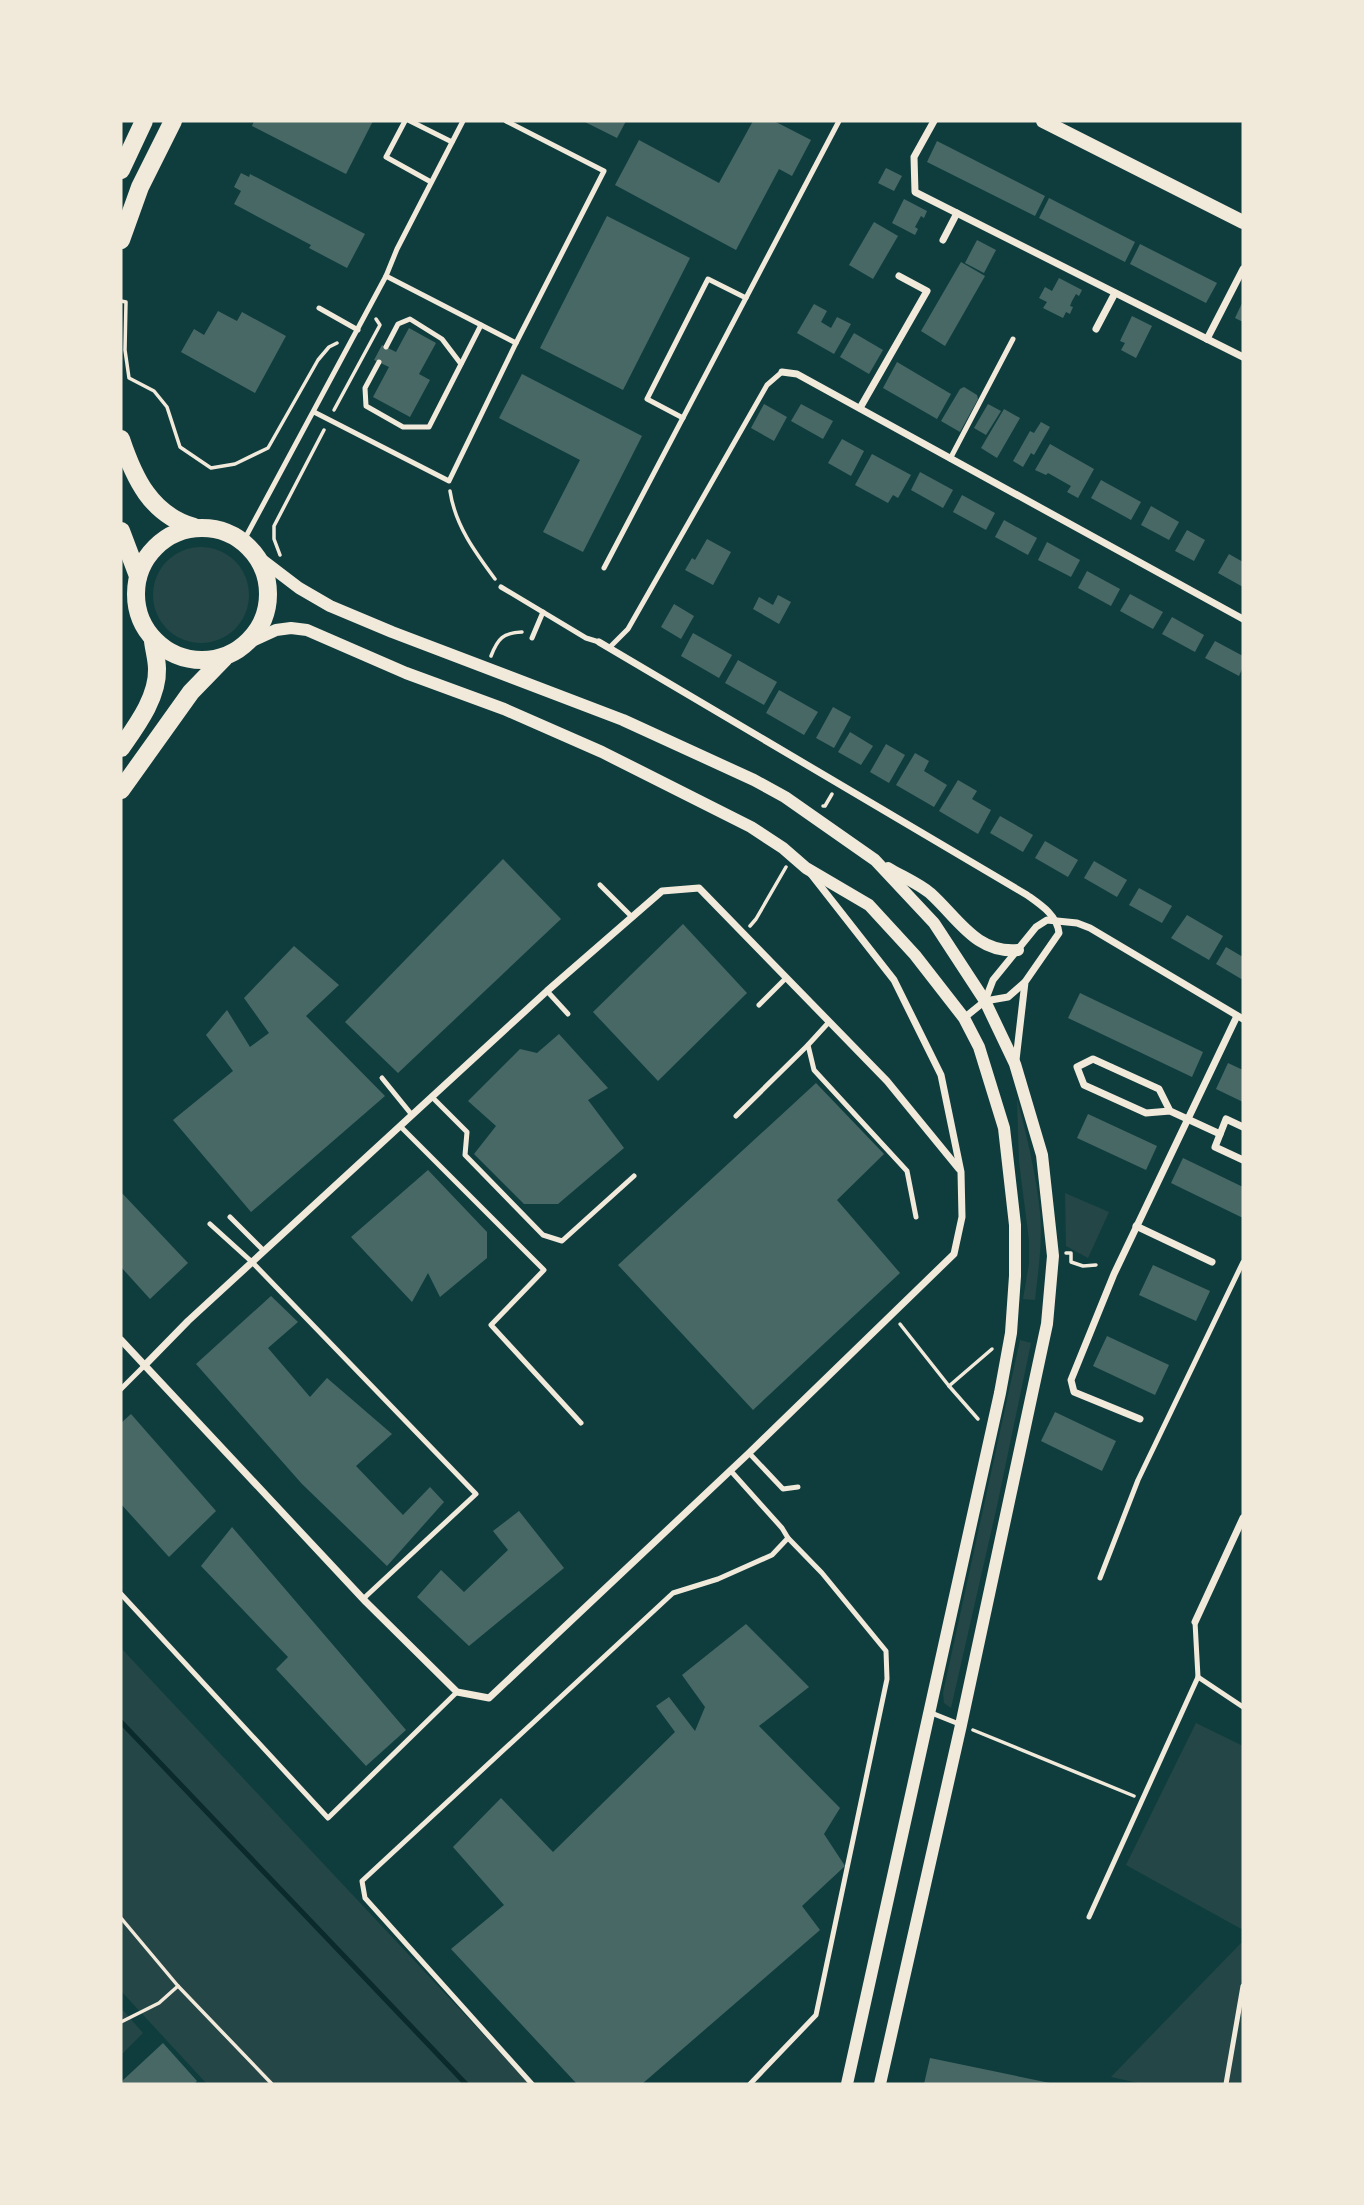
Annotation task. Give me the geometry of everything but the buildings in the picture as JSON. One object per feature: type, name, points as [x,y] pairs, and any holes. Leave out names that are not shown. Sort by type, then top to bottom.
[{"type":"main road","points":[[121,170],[144,121]]},
{"type":"main road","points":[[121,240],[140,187],[173,121]]},
{"type":"main road","points":[[1043,121],[1243,222]]},
{"type":"main road","points":[[121,439],[142,490],[161,511],[180,523],[225,532],[243,542],[257,556],[267,577],[269,600],[263,623],[250,642],[224,658],[191,692],[121,790]]},
{"type":"main road","points":[[194,527],[177,532],[158,543],[148,556],[138,576],[135,594],[137,609],[142,625],[153,641],[174,655],[190,660],[224,658]]},
{"type":"main road","points":[[121,531],[138,576]]},
{"type":"main road","points":[[121,748],[135,728],[154,688],[157,669],[153,641]]},
{"type":"street","points":[[934,121],[914,158],[915,191],[1243,358]]},
{"type":"street","points":[[943,240],[957,213]]},
{"type":"street","points":[[1207,339],[1243,269]]},
{"type":"street","points":[[860,408],[927,290],[899,276]]},
{"type":"street","points":[[1096,329],[1115,293]]},
{"type":"street","points":[[782,372],[797,374],[1243,619]]},
{"type":"street","points":[[257,556],[299,588],[339,610],[623,720],[754,780],[785,797],[875,860],[928,891],[975,939],[1003,951],[1018,950]]},
{"type":"street","points":[[250,642],[276,630],[291,628],[324,636],[602,752],[751,827],[783,848],[806,868],[869,905],[915,955],[964,1018],[979,1047],[1004,1128],[1015,1225],[1016,1276],[1011,1333],[847,2084]]},
{"type":"street","points":[[599,642],[1027,895],[1058,922],[1059,933],[1025,982],[1007,997],[985,1000]]},
{"type":"street","points":[[875,860],[933,923],[985,1000],[1015,1064],[1042,1155],[1053,1256],[1048,1324],[1037,1378],[880,2084]]},
{"type":"street","points":[[121,1340],[363,1599],[457,1692],[489,1698],[749,1453],[954,1254],[962,1217],[961,1172],[941,1075],[894,980],[806,868]]},
{"type":"street","points":[[144,1366],[252,1262],[547,991],[663,891],[699,888],[887,1081],[961,1172]]},
{"type":"street","points":[[964,1018],[985,1000],[993,980],[1037,927],[1047,920],[1067,921],[1090,928],[1240,1018],[1136,1226],[1071,1381],[1074,1392],[1140,1419]]},
{"type":"street","points":[[1015,1064],[1025,982]]},
{"type":"street","points":[[1170,1111],[1159,1089],[1093,1059],[1077,1068],[1084,1084],[1146,1113],[1170,1111],[1220,1134]]},
{"type":"street","points":[[1243,1127],[1226,1119],[1215,1146],[1243,1160]]},
{"type":"street","points":[[1136,1226],[1212,1262]]},
{"type":"street","points":[[1195,1622],[1243,1518]]},
{"type":"lane","points":[[431,182],[386,157],[408,121],[452,142]]},
{"type":"lane","points":[[243,542],[358,330],[463,121]]},
{"type":"lane","points":[[314,412],[449,481],[604,171],[506,121]]},
{"type":"lane","points":[[604,568],[839,121]]},
{"type":"lane","points":[[386,276],[516,344]]},
{"type":"lane","points":[[683,418],[647,399],[708,279],[746,298]]},
{"type":"lane","points":[[319,308],[358,330]]},
{"type":"lane","points":[[386,347],[398,324],[410,319],[442,339],[461,364]]},
{"type":"lane","points":[[379,362],[365,388],[366,406],[403,427],[429,427],[481,325]]},
{"type":"lane","points":[[950,459],[1013,339]]},
{"type":"lane","points":[[609,648],[628,629],[767,385],[782,372]]},
{"type":"lane","points":[[501,587],[586,638],[599,642]]},
{"type":"lane","points":[[533,635],[542,612]]},
{"type":"lane","points":[[600,885],[632,917]]},
{"type":"lane","points":[[759,1005],[786,978]]},
{"type":"lane","points":[[547,991],[568,1014]]},
{"type":"lane","points":[[736,1116],[830,1022]]},
{"type":"lane","points":[[808,1045],[814,1070],[907,1171],[916,1217]]},
{"type":"lane","points":[[382,1078],[412,1115]]},
{"type":"lane","points":[[432,1097],[467,1132],[465,1155],[543,1235],[562,1241],[634,1176]]},
{"type":"lane","points":[[400,1126],[544,1270],[491,1325],[581,1423]]},
{"type":"lane","points":[[230,1217],[264,1251]]},
{"type":"lane","points":[[210,1224],[252,1262],[476,1494],[363,1599]]},
{"type":"lane","points":[[1100,1578],[1138,1480],[1243,1262]]},
{"type":"lane","points":[[121,1389],[144,1366]]},
{"type":"lane","points":[[749,1453],[783,1489],[798,1488]]},
{"type":"lane","points":[[730,1470],[822,1573],[886,1651],[887,1679],[816,2015],[750,2084]]},
{"type":"lane","points":[[532,2084],[365,1898],[362,1881],[673,1593],[718,1579],[772,1555],[788,1538]]},
{"type":"lane","points":[[121,1594],[328,1818],[457,1692]]},
{"type":"lane","points":[[1089,1917],[1198,1677],[1195,1622]]},
{"type":"lane","points":[[1198,1677],[1243,1707]]},
{"type":"lane","points":[[929,1712],[961,1725]]},
{"type":"lane","points":[[1226,2084],[1243,1986]]},
{"type":"path","points":[[121,301],[126,302],[125,350],[129,378],[154,391],[167,407],[180,447],[211,468],[235,464],[268,448],[318,360]]},
{"type":"path","points":[[281,558],[274,539],[274,526],[380,325],[369,308]]},
{"type":"path","points":[[449,481],[458,521],[473,550],[501,587]]},
{"type":"path","points":[[496,657],[490,656],[499,638],[506,633],[533,635]]},
{"type":"path","points":[[816,805],[825,806],[832,794]]},
{"type":"path","points":[[742,933],[756,919],[786,867]]},
{"type":"path","points":[[1064,1253],[1071,1253],[1071,1262],[1083,1266],[1096,1265]]},
{"type":"path","points":[[892,1315],[978,1419]]},
{"type":"path","points":[[949,1386],[993,1348]]},
{"type":"path","points":[[961,1725],[1142,1799]]},
{"type":"path","points":[[121,1918],[178,1986],[272,2084]]},
{"type":"path","points":[[121,2022],[159,2003],[178,1986]]},
{"type":"shaded area","points":[[201,547],[219,550],[235,561],[246,577],[249,595],[246,613],[235,629],[219,640],[201,643],[183,640],[167,629],[156,613],[153,595],[156,577],[167,561],[183,550]]},
{"type":"shaded area","points":[[1017,1099],[1031,1155],[1041,1223],[1035,1300],[1023,1299],[1029,1264],[1029,1240],[1019,1162]]},
{"type":"shaded area","points":[[1065,1193],[1109,1212],[1088,1258],[1066,1246]]},
{"type":"shaded area","points":[[1020,1340],[1031,1343],[951,1708],[944,1703],[943,1693]]},
{"type":"shaded area","points":[[121,1648],[530,2084],[207,2084],[121,1991]]},
{"type":"shaded area","points":[[1196,1723],[1243,1746],[1243,1930],[1126,1865]]},
{"type":"shaded area","points":[[1243,1941],[1243,2084],[1143,2084],[1111,2077]]},
{"type":"shaded area","points":[[121,2008],[143,2033],[121,2055]]},
{"type":"waterway","points":[[121,1722],[466,2084]]}]
